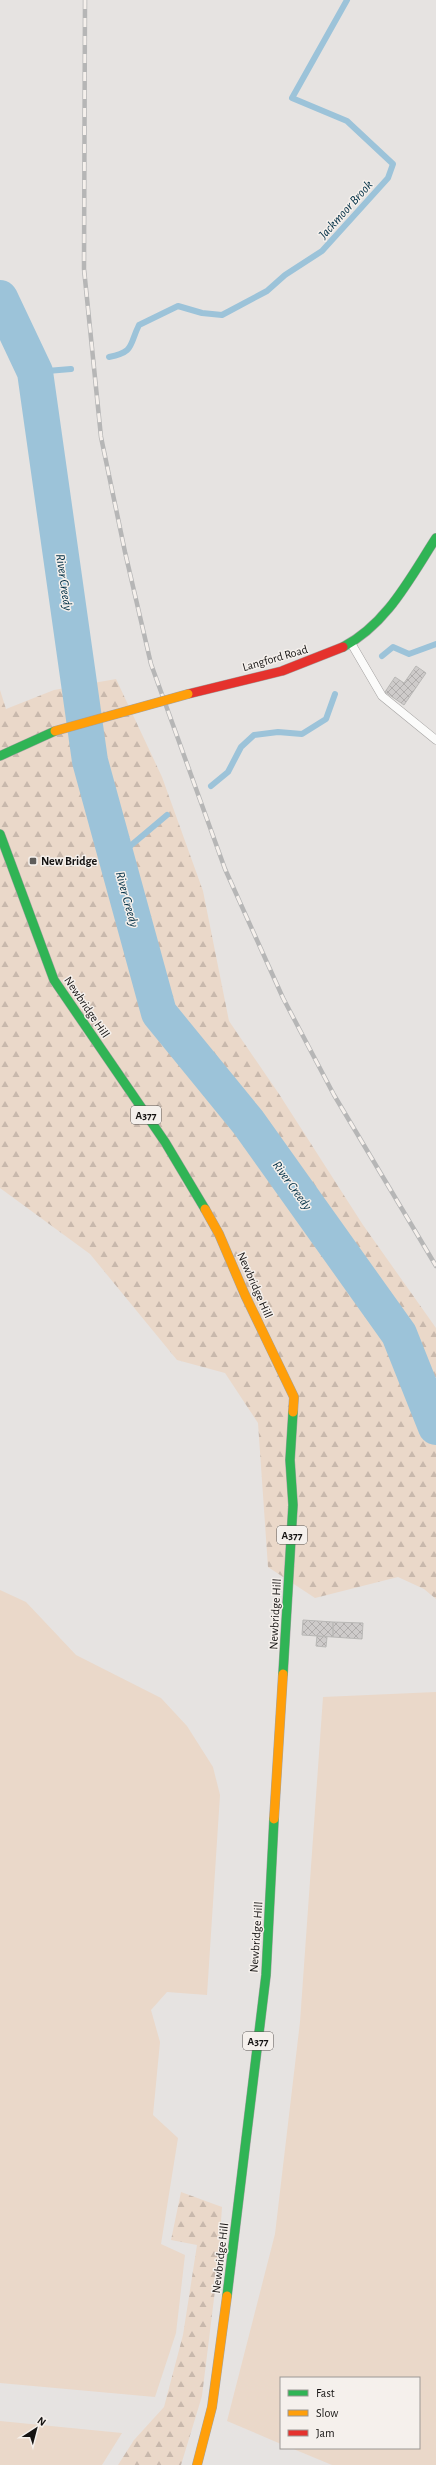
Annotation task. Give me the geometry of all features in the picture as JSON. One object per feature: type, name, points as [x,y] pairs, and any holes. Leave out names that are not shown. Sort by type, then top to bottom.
[{"type":"main road","name":"Langford Road","points":[[0,756],[55,731],[309,662],[351,643],[368,631],[380,619],[436,538]]},
{"type":"main road","name":"Newbridge Hill","points":[[0,834],[10,866],[54,980],[165,1142],[219,1234],[245,1295],[294,1397],[290,1460],[293,1505],[287,1631],[278,1753],[266,1975],[233,2256],[213,2400],[196,2465]]},
{"type":"lane","points":[[351,643],[382,696],[436,740]]},
{"type":"green space","points":[[116,679],[162,777],[203,891],[229,1021],[279,1094],[363,1225],[436,1328],[436,1599],[424,1589],[398,1577],[315,1598],[268,1567],[258,1423],[225,1373],[177,1360],[90,1254],[0,1188],[0,690],[6,709],[54,690]]},
{"type":"green space","points":[[0,1590],[26,1602],[76,1655],[161,1698],[187,1726],[213,1767],[220,1795],[207,1995],[167,1992],[151,2010],[160,2042],[153,2115],[178,2138],[161,2244],[185,2255],[176,2333],[155,2397],[0,2383]]},
{"type":"green space","points":[[436,1692],[436,2465],[332,2465],[293,2449],[420,2449],[420,2377],[280,2377],[280,2444],[227,2421],[275,2234],[300,2022],[323,1697]]},
{"type":"green space","points":[[181,2192],[222,2207],[218,2266],[202,2396],[181,2465],[118,2465],[134,2440],[164,2407],[183,2335],[197,2245],[171,2240]]},
{"type":"green space","points":[[0,2421],[122,2433],[102,2465],[0,2465]]},
{"type":"building","points":[[416,666],[426,673],[404,705],[385,692],[395,677],[404,683]]},
{"type":"building","points":[[303,1620],[333,1622],[333,1637],[302,1635]]},
{"type":"building","points":[[333,1622],[363,1623],[362,1639],[333,1637]]},
{"type":"building","points":[[317,1636],[327,1637],[326,1647],[316,1646]]},
{"type":"waterway","name":"Jackmoor Brook","points":[[109,357],[123,353],[130,347],[139,325],[178,306],[202,313],[222,315],[267,291],[285,275],[322,251],[388,178],[393,164],[347,121],[292,98],[347,0]]},
{"type":"waterway","name":"River Creedy","points":[[0,298],[35,372],[90,761],[159,1013],[248,1122],[399,1334],[436,1427]]},
{"type":"waterway","name":"Jackmoor Brook","points":[[35,372],[71,369]]},
{"type":"waterway","points":[[382,656],[393,647],[409,654],[436,644]]},
{"type":"waterway","points":[[211,786],[228,772],[241,747],[254,735],[278,732],[302,734],[326,719],[335,694]]},
{"type":"waterway","points":[[116,858],[167,815]]},
{"type":"railway","points":[[85,0],[84,269],[101,437],[125,552],[151,664],[225,869],[283,998],[334,1095],[436,1266]]},
{"type":"traffic: fast","points":[[343,647],[359,637],[385,613],[407,584],[436,538]]},
{"type":"traffic: fast","points":[[0,756],[55,731]]},
{"type":"traffic: fast","points":[[0,834],[54,980],[165,1142],[205,1209]]},
{"type":"traffic: fast","points":[[283,1674],[293,1505],[290,1460],[293,1412]]},
{"type":"traffic: fast","points":[[227,2296],[266,1975],[274,1819]]},
{"type":"traffic: slow","points":[[55,731],[188,694]]},
{"type":"traffic: slow","points":[[205,1209],[219,1234],[245,1295],[294,1397],[293,1412]]},
{"type":"traffic: slow","points":[[274,1819],[283,1674]]},
{"type":"traffic: slow","points":[[197,2465],[212,2407],[227,2296]]},
{"type":"traffic: jam","points":[[188,694],[282,671],[343,647]]},
{"type":"place","name":"New Bridge","points":[[33,861]]}]
